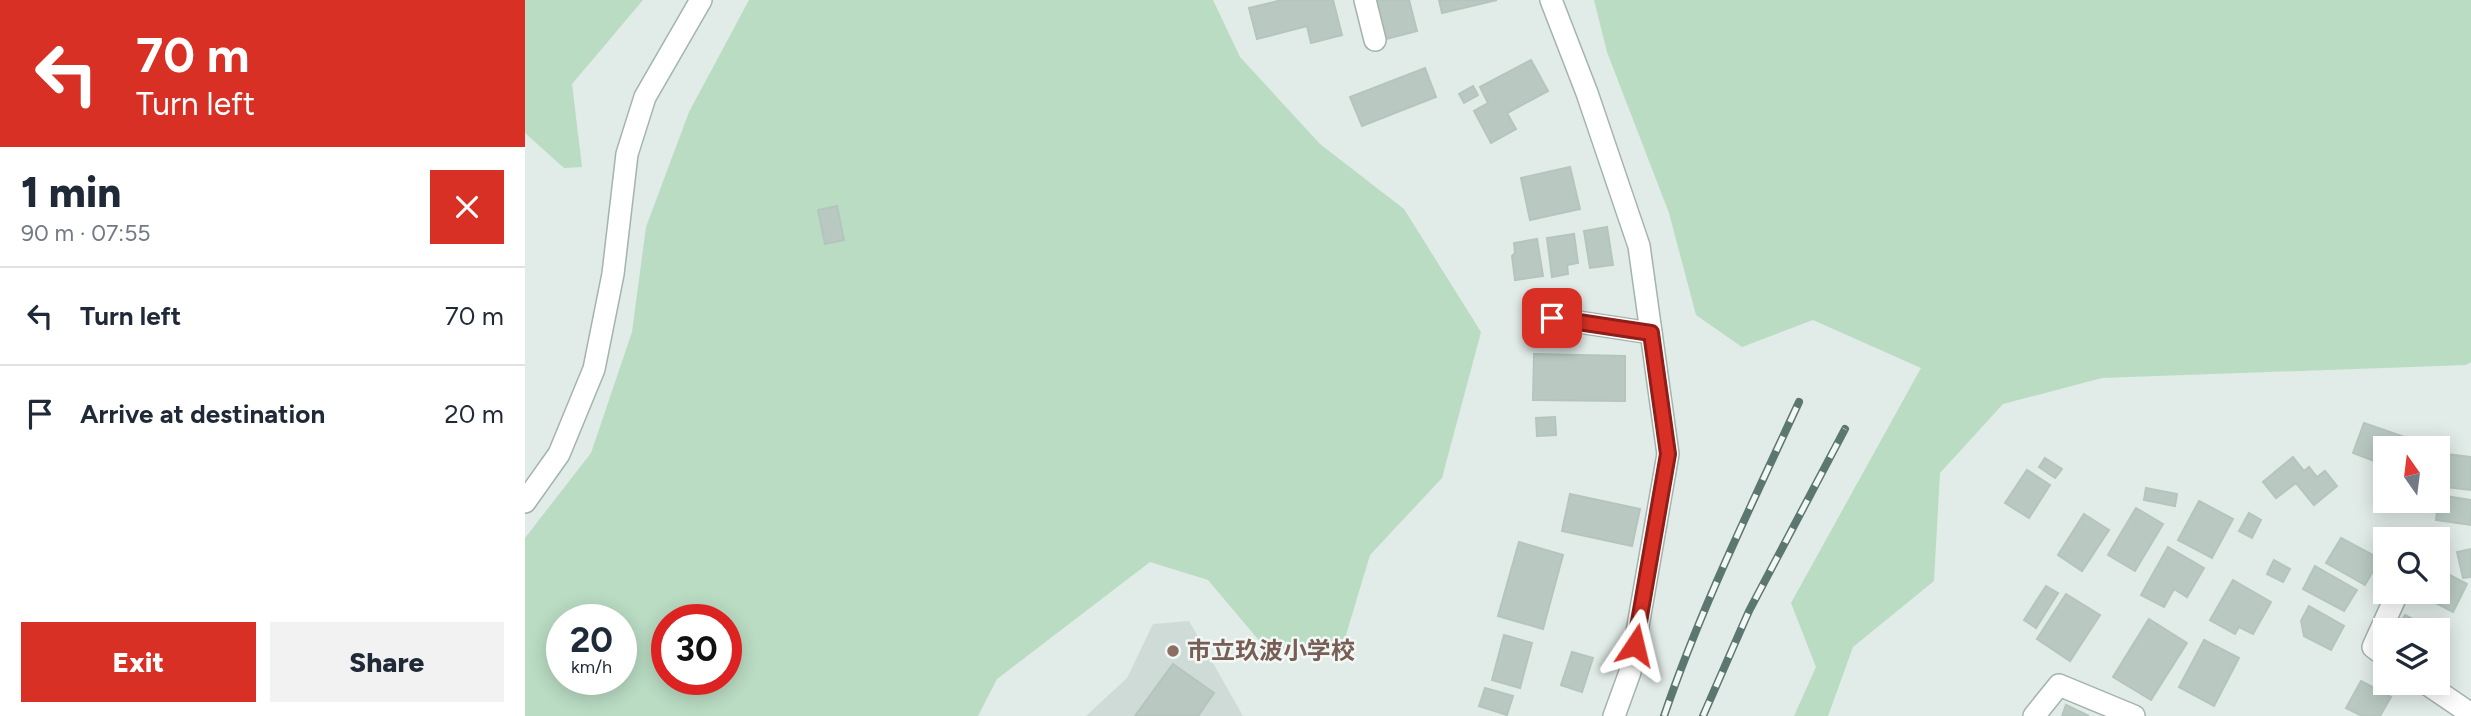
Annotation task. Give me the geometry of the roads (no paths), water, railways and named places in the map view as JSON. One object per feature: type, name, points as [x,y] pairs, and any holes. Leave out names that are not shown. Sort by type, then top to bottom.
[{"type":"street","points":[[525,502],[559,454],[594,369],[613,274],[627,154],[645,97],[701,0]]},
{"type":"street","points":[[1365,0],[1374,40]]},
{"type":"street","points":[[1551,0],[1587,93],[1639,246],[1668,454],[1630,672],[1614,716]]},
{"type":"street","points":[[1552,318],[1651,333]]},
{"type":"street","points":[[2034,716],[2059,685],[2134,716]]},
{"type":"street","points":[[2443,695],[2471,715]]},
{"type":"railway","points":[[1664,716],[1710,597],[1799,402]]},
{"type":"railway","points":[[1703,716],[1749,611],[1845,429]]},
{"type":"place","name":"市立玖波小学校","points":[[1173,651]]}]
